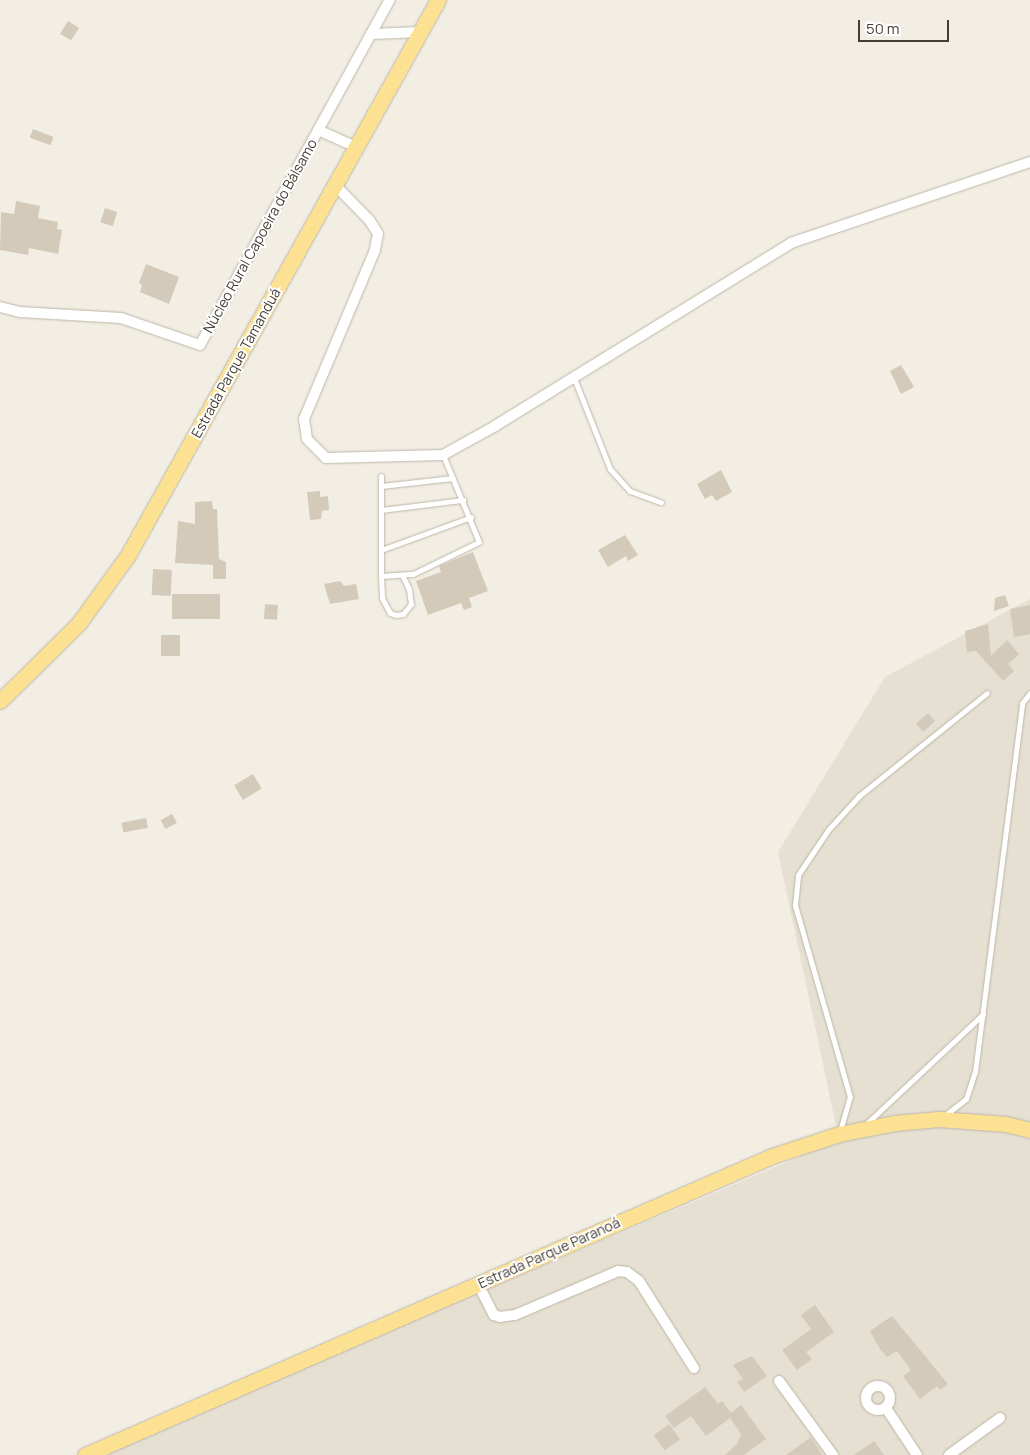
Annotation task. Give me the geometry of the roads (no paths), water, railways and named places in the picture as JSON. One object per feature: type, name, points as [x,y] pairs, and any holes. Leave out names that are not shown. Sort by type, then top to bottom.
[{"type":"main road","name":"Estrada Parque Tamanduá","points":[[0,701],[79,623],[128,555],[438,0]]},
{"type":"main road","name":"Estrada Parque Paranoá","points":[[85,1455],[772,1156],[839,1134],[940,1119],[1006,1124],[1030,1130]]},
{"type":"street","name":"Núcleo Rural Capoeira do Bálsamo","points":[[0,307],[20,312],[121,318],[200,345],[390,0]]},
{"type":"street","points":[[371,34],[420,32]]},
{"type":"street","points":[[318,130],[356,147]]},
{"type":"street","points":[[335,185],[370,221],[378,234],[304,419],[307,439],[326,458],[443,455],[574,377],[791,243],[1030,162]]},
{"type":"street","points":[[478,1284],[494,1315],[500,1317],[515,1315],[618,1271],[627,1272],[639,1281],[694,1368]]},
{"type":"street","points":[[779,1381],[833,1455]]},
{"type":"street","points":[[886,1408],[917,1455]]},
{"type":"street","points":[[949,1455],[1000,1418]]},
{"type":"lane","points":[[574,377],[610,469],[630,490],[661,502]]},
{"type":"lane","points":[[381,576],[403,577],[477,545],[480,538],[443,455]]},
{"type":"lane","points":[[381,476],[382,598],[390,613],[396,615],[403,614],[411,604],[410,589],[403,577]]},
{"type":"lane","points":[[381,486],[453,478]]},
{"type":"lane","points":[[381,510],[463,500]]},
{"type":"lane","points":[[381,550],[471,517]]},
{"type":"lane","points":[[839,1134],[850,1097],[795,905],[798,875],[828,830],[859,796],[987,693]]},
{"type":"lane","points":[[940,1119],[966,1099],[972,1088],[1022,703],[1030,693]]},
{"type":"lane","points":[[860,1130],[983,1013]]}]
